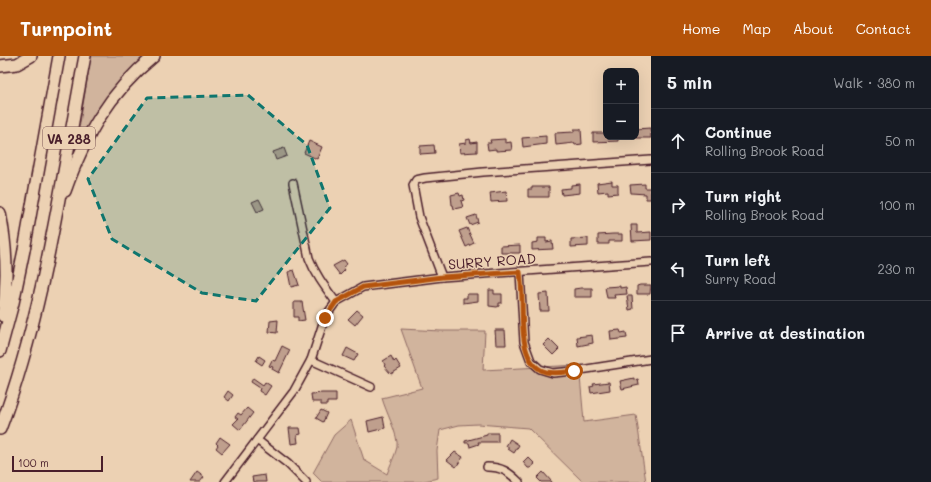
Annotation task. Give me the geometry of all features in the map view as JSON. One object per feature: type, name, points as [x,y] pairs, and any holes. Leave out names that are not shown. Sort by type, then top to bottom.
[{"type":"highway","points":[[0,66],[17,64],[31,56]]},
{"type":"highway","name":"VA 288","points":[[0,352],[24,250],[59,56]]},
{"type":"highway","name":"VA 288","points":[[0,429],[32,328],[85,56]]},
{"type":"highway","points":[[54,220],[76,161],[95,125],[117,92],[154,56]]},
{"type":"highway","points":[[0,213],[6,249],[7,274],[3,322],[5,334]]},
{"type":"street","points":[[442,277],[419,217],[413,185],[416,180],[483,172],[651,160]]},
{"type":"street","points":[[293,183],[312,267],[336,302]]},
{"type":"street","name":"SURRY ROAD","points":[[225,482],[294,391],[310,360],[325,318],[336,302],[363,287],[442,277],[651,262]]},
{"type":"street","points":[[520,272],[524,342],[531,361],[540,369],[553,373],[651,359]]},
{"type":"street","points":[[310,360],[371,387]]},
{"type":"street","points":[[257,440],[288,464],[306,482]]},
{"type":"street","points":[[487,467],[503,469],[509,472],[519,482]]},
{"type":"highlighted area","points":[[248,95],[307,145],[330,208],[256,301],[202,293],[112,239],[88,179],[147,98]]},
{"type":"shaded area","points":[[91,56],[148,56],[97,114],[80,141],[77,141]]},
{"type":"shaded area","points":[[401,329],[485,331],[483,370],[579,365],[584,422],[636,415],[646,482],[583,482],[528,428],[478,424],[459,425],[440,430],[437,451],[438,478],[420,482],[322,482],[313,473],[334,435],[351,420],[364,460],[387,474],[397,447],[397,442],[382,398],[422,388]]},
{"type":"building","points":[[650,128],[651,138],[639,138],[639,129]]},
{"type":"building","points":[[574,129],[581,129],[582,144],[575,145],[574,143],[556,145],[555,133],[574,132]]},
{"type":"building","points":[[593,133],[603,133],[603,140],[618,140],[618,141],[593,142]]},
{"type":"building","points":[[546,136],[546,144],[523,147],[522,138]]},
{"type":"building","points":[[470,139],[471,143],[477,142],[477,152],[460,153],[459,144],[466,143],[466,140]]},
{"type":"building","points":[[505,139],[505,143],[511,142],[512,150],[488,150],[487,143],[491,143],[490,140]]},
{"type":"building","points":[[309,141],[322,147],[317,159],[304,153]]},
{"type":"building","points":[[434,145],[435,153],[420,154],[420,146]]},
{"type":"building","points":[[284,148],[287,156],[276,160],[273,152]]},
{"type":"building","points":[[612,181],[612,185],[618,185],[618,193],[608,194],[608,191],[598,192],[597,183]]},
{"type":"building","points":[[580,184],[580,193],[562,195],[561,189],[571,188],[571,185]]},
{"type":"building","points":[[645,184],[645,188],[651,188],[651,199],[646,199],[646,194],[631,193],[630,185]]},
{"type":"building","points":[[532,187],[549,187],[549,197],[528,197],[528,189],[532,189]]},
{"type":"building","points":[[506,191],[507,201],[491,202],[490,193]]},
{"type":"building","points":[[459,193],[460,196],[463,195],[464,200],[461,201],[463,207],[454,209],[451,195]]},
{"type":"building","points":[[259,199],[264,209],[257,212],[252,202]]},
{"type":"building","points":[[476,215],[478,222],[470,225],[467,218]]},
{"type":"building","points":[[631,225],[637,225],[637,233],[651,232],[651,240],[632,241]]},
{"type":"building","points":[[467,228],[474,243],[466,247],[459,231]]},
{"type":"building","points":[[622,234],[622,241],[609,241],[609,244],[598,244],[598,235]]},
{"type":"building","points":[[538,238],[546,238],[546,242],[552,241],[553,249],[532,250],[532,243],[538,242]]},
{"type":"building","points":[[588,238],[588,246],[571,247],[571,239]]},
{"type":"building","points":[[520,245],[520,253],[501,253],[501,246]]},
{"type":"building","points":[[344,260],[347,264],[343,267],[345,270],[340,275],[333,266]]},
{"type":"building","points":[[294,270],[299,285],[291,287],[288,272]]},
{"type":"building","points":[[651,285],[650,294],[637,294],[637,286]]},
{"type":"building","points":[[620,286],[620,288],[626,287],[627,294],[614,295],[615,298],[607,298],[605,287]]},
{"type":"building","points":[[592,288],[592,297],[574,297],[574,289]]},
{"type":"building","points":[[489,290],[494,290],[494,294],[502,294],[502,303],[499,303],[499,306],[489,306]]},
{"type":"building","points":[[548,293],[549,311],[540,311],[539,294]]},
{"type":"building","points":[[467,294],[478,294],[478,301],[463,303],[463,298],[467,298]]},
{"type":"building","points":[[627,296],[632,296],[633,309],[629,310]]},
{"type":"building","points":[[294,302],[302,302],[305,320],[298,321],[298,317],[294,317]]},
{"type":"building","points":[[357,310],[363,315],[355,325],[348,319]]},
{"type":"building","points":[[278,320],[277,333],[269,332],[270,321]]},
{"type":"building","points":[[495,330],[505,330],[506,345],[496,345]]},
{"type":"building","points":[[620,330],[621,333],[626,332],[627,338],[611,340],[610,331]]},
{"type":"building","points":[[592,335],[593,343],[578,346],[577,337]]},
{"type":"building","points":[[549,339],[559,349],[553,355],[543,345]]},
{"type":"building","points":[[282,346],[290,350],[279,373],[272,369],[273,367],[269,366],[272,360],[275,361]]},
{"type":"building","points":[[347,348],[358,354],[354,361],[343,356]]},
{"type":"building","points":[[259,356],[265,360],[262,365],[256,361]]},
{"type":"building","points":[[391,356],[394,362],[396,360],[401,368],[391,374],[384,366],[383,361]]},
{"type":"building","points":[[253,378],[263,385],[265,382],[271,386],[265,395],[259,391],[260,388],[251,382]]},
{"type":"building","points":[[634,378],[634,380],[638,379],[639,385],[622,389],[620,381]]},
{"type":"building","points":[[609,382],[610,390],[591,393],[590,387],[594,386],[593,384]]},
{"type":"building","points":[[228,391],[233,395],[229,401],[224,397]]},
{"type":"building","points":[[336,393],[336,402],[327,402],[327,405],[321,405],[321,402],[312,402],[311,394]]},
{"type":"building","points":[[247,408],[253,413],[240,430],[233,424],[238,419],[235,417],[238,413],[241,415]]},
{"type":"building","points":[[321,410],[327,413],[323,422],[316,418]]},
{"type":"building","points":[[383,417],[385,428],[369,432],[367,421]]},
{"type":"building","points":[[289,428],[300,428],[301,434],[297,435],[298,443],[291,444]]},
{"type":"building","points":[[487,433],[498,433],[498,442],[478,442],[479,444],[470,447],[469,443],[465,443],[465,441],[487,435]]},
{"type":"building","points":[[220,437],[230,444],[222,453],[216,448],[218,445],[216,443]]},
{"type":"building","points":[[510,439],[519,445],[514,453],[506,446]]},
{"type":"building","points":[[455,452],[463,457],[456,467],[447,460]]},
{"type":"building","points":[[528,457],[535,464],[530,468],[528,468],[523,462]]},
{"type":"building","points":[[197,472],[204,477],[200,482],[190,482]]},
{"type":"building","points":[[543,472],[552,482],[541,482],[537,478]]},
{"type":"building","points":[[265,475],[266,482],[253,482],[252,477]]},
{"type":"route","points":[[325,318],[336,302],[363,287],[442,277],[520,272],[524,342],[531,361],[546,372],[553,373],[574,371]]}]
